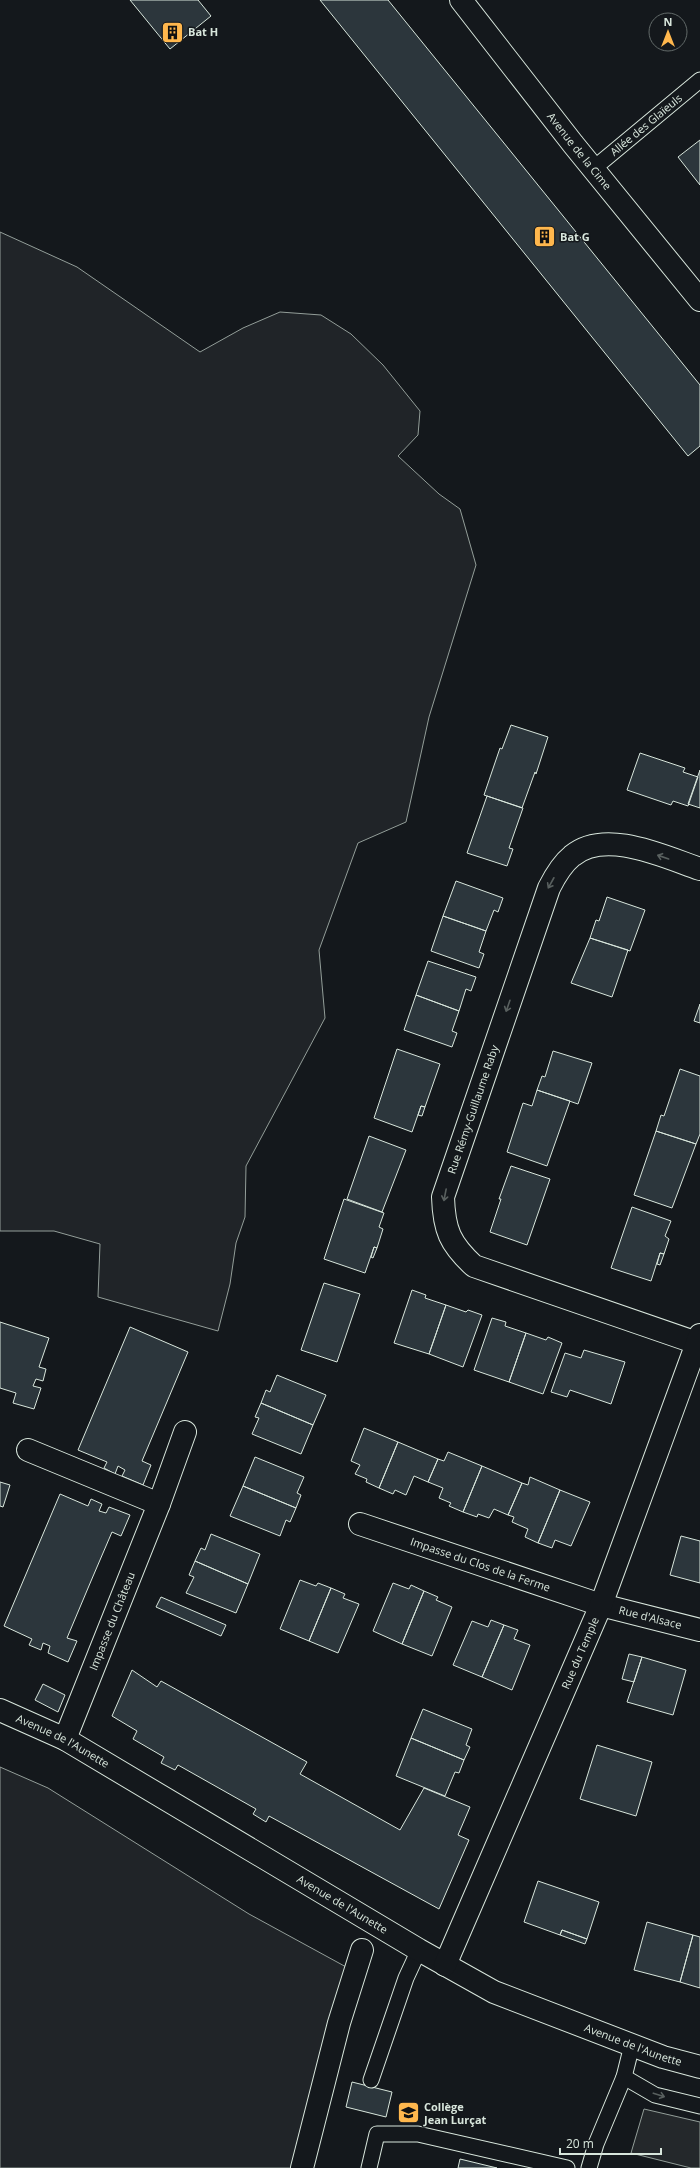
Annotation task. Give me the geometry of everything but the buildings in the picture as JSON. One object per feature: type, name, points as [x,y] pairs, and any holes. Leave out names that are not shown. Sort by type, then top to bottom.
[{"type":"street","name":"Avenue de la Cime","points":[[461,0],[593,169],[700,300]]},
{"type":"street","name":"Rue Rémy-Guillaume Raby","points":[[698,1339],[474,1266],[459,1252],[451,1240],[444,1218],[443,1197],[549,888],[559,870],[572,855],[606,844],[631,846],[700,869]]},
{"type":"street","name":"Rue du Temple","points":[[445,1965],[601,1605],[698,1339]]},
{"type":"street","name":"Impasse du Château","points":[[65,1739],[159,1504],[185,1432]]},
{"type":"street","points":[[28,1450],[159,1504]]},
{"type":"street","name":"Impasse du Clos de la Ferme","points":[[360,1524],[601,1605]]},
{"type":"street","name":"Rue d'Alsace","points":[[601,1605],[700,1630]]},
{"type":"street","name":"Avenue de l'Aunette","points":[[0,1710],[65,1739],[419,1950],[494,1992],[663,2057],[700,2067]]},
{"type":"street","points":[[302,2168],[339,2024],[362,1950]]},
{"type":"lane","name":"Allée des Glaïeuls","points":[[593,169],[700,80]]},
{"type":"lane","points":[[371,2080],[406,1978],[419,1950]]},
{"type":"lane","points":[[589,2168],[596,2144],[624,2077],[632,2045]]},
{"type":"lane","points":[[624,2077],[655,2095],[700,2106]]},
{"type":"lane","points":[[369,2168],[377,2134],[418,2134],[567,2168]]},
{"type":"shaded area","points":[[0,232],[77,267],[200,352],[243,328],[280,312],[321,315],[351,334],[383,365],[420,411],[418,435],[398,456],[439,494],[460,509],[476,565],[429,717],[406,822],[358,843],[319,950],[325,1018],[246,1166],[245,1217],[236,1243],[230,1284],[218,1331],[98,1297],[100,1244],[54,1231],[0,1231]]},
{"type":"shaded area","points":[[0,1767],[48,1788],[249,1914],[348,1968],[300,2168],[0,2168]]},
{"type":"shaded area","points":[[644,2109],[700,2122],[700,2168],[691,2168],[631,2153]]},
{"type":"place","name":"Bat H","points":[[173,32]]},
{"type":"place","name":"Bat G","points":[[545,237]]},
{"type":"place","name":"Collège Jean Lurçat","points":[[409,2113]]}]
